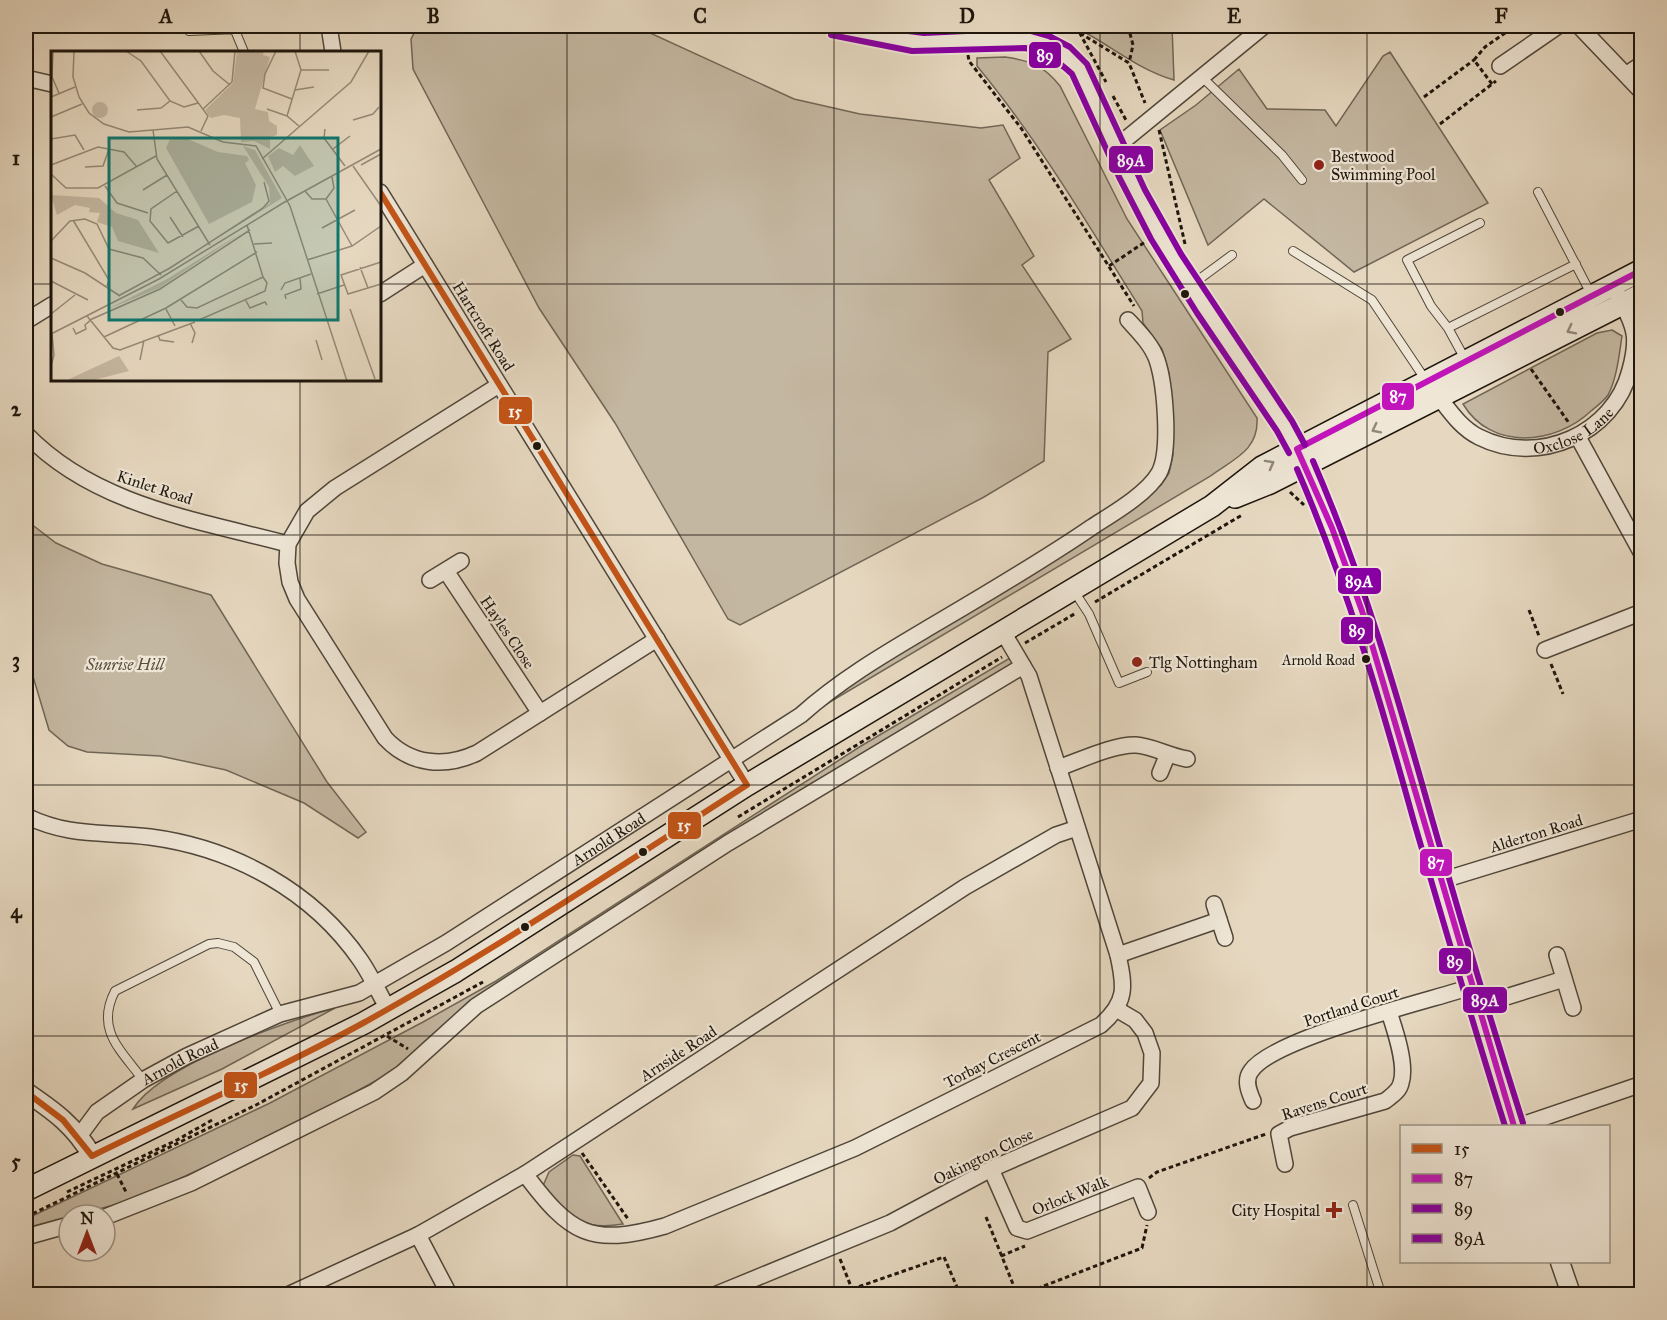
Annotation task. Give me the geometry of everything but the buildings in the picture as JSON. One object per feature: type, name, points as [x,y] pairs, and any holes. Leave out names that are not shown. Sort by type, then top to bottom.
[{"type":"main road","points":[[1301,457],[1425,381],[1466,360],[1618,294],[1641,270]]},
{"type":"main road","points":[[1618,294],[1641,294]]},
{"type":"main road","points":[[1301,457],[1476,379],[1523,354],[1596,305]]},
{"type":"main road","name":"Arnold Road","points":[[26,1190],[92,1156],[250,1082],[388,1009],[525,929],[747,785],[1212,506],[1270,483],[1301,457]]},
{"type":"street","points":[[329,26],[333,51]]},
{"type":"street","points":[[833,26],[891,39],[922,42],[1039,40],[1059,49],[1079,69],[1115,148],[1159,234],[1190,286],[1285,426],[1326,513],[1388,696],[1471,987],[1514,1125]]},
{"type":"street","points":[[1115,148],[1264,26]]},
{"type":"street","points":[[1500,66],[1558,26]]},
{"type":"street","points":[[1579,26],[1628,74],[1641,92]]},
{"type":"street","points":[[1628,74],[1641,64]]},
{"type":"street","points":[[26,78],[51,84]]},
{"type":"street","name":"Hartcroft Road","points":[[381,194],[747,785]]},
{"type":"street","points":[[1618,294],[1641,262]]},
{"type":"street","points":[[381,293],[425,265]]},
{"type":"street","name":"Oxclose Lane","points":[[1425,381],[1458,422],[1479,437],[1502,445],[1540,448],[1561,444],[1578,436],[1600,420],[1616,403],[1628,381],[1634,357],[1634,334],[1618,294]]},
{"type":"street","points":[[26,321],[51,306]]},
{"type":"street","name":"Arnold Road","points":[[80,1135],[97,1112],[143,1080],[187,1056],[280,1014],[359,993],[455,937],[801,715],[835,686],[1081,535],[1152,482],[1159,474],[1165,453],[1161,375],[1157,359],[1133,326]]},
{"type":"street","points":[[499,385],[318,500],[296,526],[288,544],[286,563],[297,599],[385,738],[404,755],[434,763],[451,763],[465,759],[657,639]]},
{"type":"street","name":"Kinlet Road","points":[[26,434],[64,467],[115,494],[144,505],[288,544]]},
{"type":"street","points":[[1578,436],[1641,554]]},
{"type":"street","points":[[430,580],[461,561]]},
{"type":"street","name":"Hayles Close","points":[[446,571],[540,713]]},
{"type":"street","points":[[1545,650],[1641,612]]},
{"type":"street","points":[[1003,632],[1023,666],[1118,955],[1123,978],[1118,1010]]},
{"type":"street","points":[[117,1213],[191,1183],[374,1092],[421,1057],[456,1021],[476,1006],[728,843],[1023,666]]},
{"type":"street","points":[[1058,768],[1121,747],[1136,745],[1167,756],[1186,759]]},
{"type":"street","points":[[1160,773],[1167,756]]},
{"type":"street","points":[[26,816],[54,829],[82,834],[148,837],[185,843],[219,852],[249,866],[282,884],[321,916],[344,939],[388,1009]]},
{"type":"street","name":"Alderton Road","points":[[1440,881],[1641,819]]},
{"type":"street","name":"Arnside Road","points":[[290,1294],[418,1235],[525,1174],[965,887],[1056,835],[1077,828]]},
{"type":"street","points":[[1214,904],[1224,938]]},
{"type":"street","points":[[1118,955],[1219,920]]},
{"type":"street","points":[[1557,955],[1573,1008]]},
{"type":"street","points":[[1477,1006],[1564,979]]},
{"type":"street","name":"Portland Court","points":[[1253,1101],[1243,1069],[1315,1034],[1471,987]]},
{"type":"street","name":"Oakington Close","points":[[717,1294],[743,1289],[890,1222],[991,1169],[1132,1108],[1143,1096],[1150,1083],[1152,1053],[1145,1033],[1135,1020],[1118,1010]]},
{"type":"street","name":"Torbay Crescent","points":[[525,1174],[547,1203],[569,1224],[590,1234],[611,1237],[638,1234],[665,1226],[855,1148],[1101,1025],[1118,1010]]},
{"type":"street","name":"Ravens Court","points":[[1285,1164],[1279,1134],[1290,1128],[1385,1101],[1395,1094],[1401,1083],[1399,1043],[1389,1012]]},
{"type":"street","points":[[1522,1125],[1641,1084]]},
{"type":"street","points":[[26,1092],[48,1107],[80,1135],[92,1156]]},
{"type":"street","name":"Orlock Walk","points":[[991,1169],[1017,1228],[1027,1231],[1138,1187]]},
{"type":"street","points":[[1138,1187],[1148,1212]]},
{"type":"street","points":[[26,1237],[57,1228]]},
{"type":"street","points":[[418,1235],[450,1294]]},
{"type":"street","points":[[1560,1263],[1571,1294]]},
{"type":"lane","points":[[189,31],[312,26]]},
{"type":"lane","points":[[234,28],[244,51]]},
{"type":"lane","points":[[1203,78],[1275,148],[1302,180]]},
{"type":"lane","points":[[1538,192],[1596,305]]},
{"type":"lane","points":[[1476,379],[1448,327],[1431,306],[1407,260],[1480,223]]},
{"type":"lane","points":[[1293,251],[1372,300],[1425,381]]},
{"type":"lane","points":[[1190,286],[1232,255]]},
{"type":"lane","points":[[1448,327],[1576,264]]},
{"type":"lane","points":[[1073,590],[1089,614],[1119,683],[1147,672]]},
{"type":"lane","points":[[143,1080],[109,1033],[106,1022],[112,998],[120,987],[178,958],[209,944],[234,947],[254,962],[280,1014]]},
{"type":"lane","points":[[1353,1205],[1381,1294]]},
{"type":"path","points":[[1076,26],[1106,84]]},
{"type":"path","points":[[1128,26],[1133,45],[1129,63],[1159,131],[1189,261],[1180,270]]},
{"type":"path","points":[[1080,33],[1129,63]]},
{"type":"path","points":[[966,41],[969,61],[1021,128],[1133,304],[1138,316],[1133,326]]},
{"type":"path","points":[[1424,98],[1474,60]]},
{"type":"path","points":[[1440,124],[1506,74],[1500,66]]},
{"type":"path","points":[[1112,94],[1133,134]]},
{"type":"path","points":[[1109,266],[1159,234]]},
{"type":"path","points":[[1523,354],[1578,436]]},
{"type":"path","points":[[1140,573],[1250,510]]},
{"type":"path","points":[[387,1036],[421,1057]]},
{"type":"path","points":[[1138,1187],[1157,1172],[1268,1133],[1279,1134]]},
{"type":"path","points":[[574,1142],[638,1234]]},
{"type":"path","points":[[116,1173],[133,1207]]},
{"type":"path","points":[[1023,1294],[1142,1248],[1148,1212]]},
{"type":"path","points":[[986,1217],[1017,1294]]},
{"type":"path","points":[[834,1246],[852,1289]]},
{"type":"path","points":[[840,1294],[944,1257],[960,1294]]},
{"type":"green space","points":[[418,26],[635,26],[794,99],[860,114],[981,128],[1003,125],[1020,158],[989,180],[1034,256],[1022,265],[1071,339],[1048,352],[1044,461],[984,497],[740,625],[728,619],[615,423],[539,308],[413,69],[411,39]]},
{"type":"green space","points":[[1073,26],[1172,26],[1174,80],[1135,63]]},
{"type":"green space","name":"Bestwood Swimming Pool","points":[[1390,52],[1488,203],[1354,272],[1264,199],[1208,245],[1160,130],[1196,105],[1239,69],[1267,109],[1325,110],[1336,126],[1383,56]]},
{"type":"green space","points":[[1005,57],[1036,65],[1048,73],[1060,86],[1127,219],[1257,418],[1254,439],[1243,453],[1209,477],[813,712],[841,688],[1093,535],[1161,485],[1169,473],[1173,455],[1169,373],[1162,349],[1143,323],[1142,311],[1064,186],[1022,125],[977,66],[977,58]]},
{"type":"green space","points":[[1612,330],[1622,336],[1616,374],[1608,395],[1576,422],[1560,431],[1524,438],[1506,436],[1490,430],[1475,419],[1463,404],[1597,333]]},
{"type":"green space","name":"Sunrise Hill","points":[[26,520],[56,543],[102,564],[211,595],[327,782],[366,832],[358,838],[304,803],[226,770],[160,756],[87,752],[68,746],[49,730],[26,653]]},
{"type":"green space","points":[[1010,658],[1013,663],[1004,672],[771,810],[396,1070],[275,1135],[133,1200],[117,1204],[60,1203],[270,1103],[496,981],[861,746]]},
{"type":"green space","points":[[335,1008],[222,1069],[133,1109],[147,1093],[169,1077],[225,1047],[286,1023]]},
{"type":"green space","points":[[573,1155],[580,1156],[623,1224],[597,1226],[577,1220],[560,1207],[542,1188],[549,1172]]},
{"type":"green space","points":[[57,1204],[57,1220],[26,1228],[26,1219]]},
{"type":"transit line","name":"89A","points":[[869,26],[924,33],[1028,30],[1049,36],[1070,47],[1087,64],[1145,190],[1181,254],[1292,421],[1305,445]]},
{"type":"transit line","name":"89","points":[[831,35],[912,51],[1025,48],[1050,58],[1072,74],[1119,177],[1151,239],[1197,313],[1277,431],[1289,453]]},
{"type":"transit line","name":"15","points":[[26,1092],[63,1120],[92,1156],[264,1074],[365,1022],[510,936],[747,785],[381,194]]},
{"type":"transit line","name":"87","points":[[1514,1125],[1362,611],[1332,528],[1297,449],[1642,270]]},
{"type":"transit line","name":"89A","points":[[1313,461],[1348,548],[1379,638],[1523,1123]]},
{"type":"transit line","name":"89","points":[[1297,469],[1315,512],[1362,643],[1505,1125]]},
{"type":"place","name":"Bestwood Swimming Pool","points":[[1319,165]]},
{"type":"place","name":"Arnold Road","points":[[1366,659]]},
{"type":"place","name":"Tlg Nottingham","points":[[1137,662]]},
{"type":"place","name":"City Hospital","points":[[1334,1210]]}]
